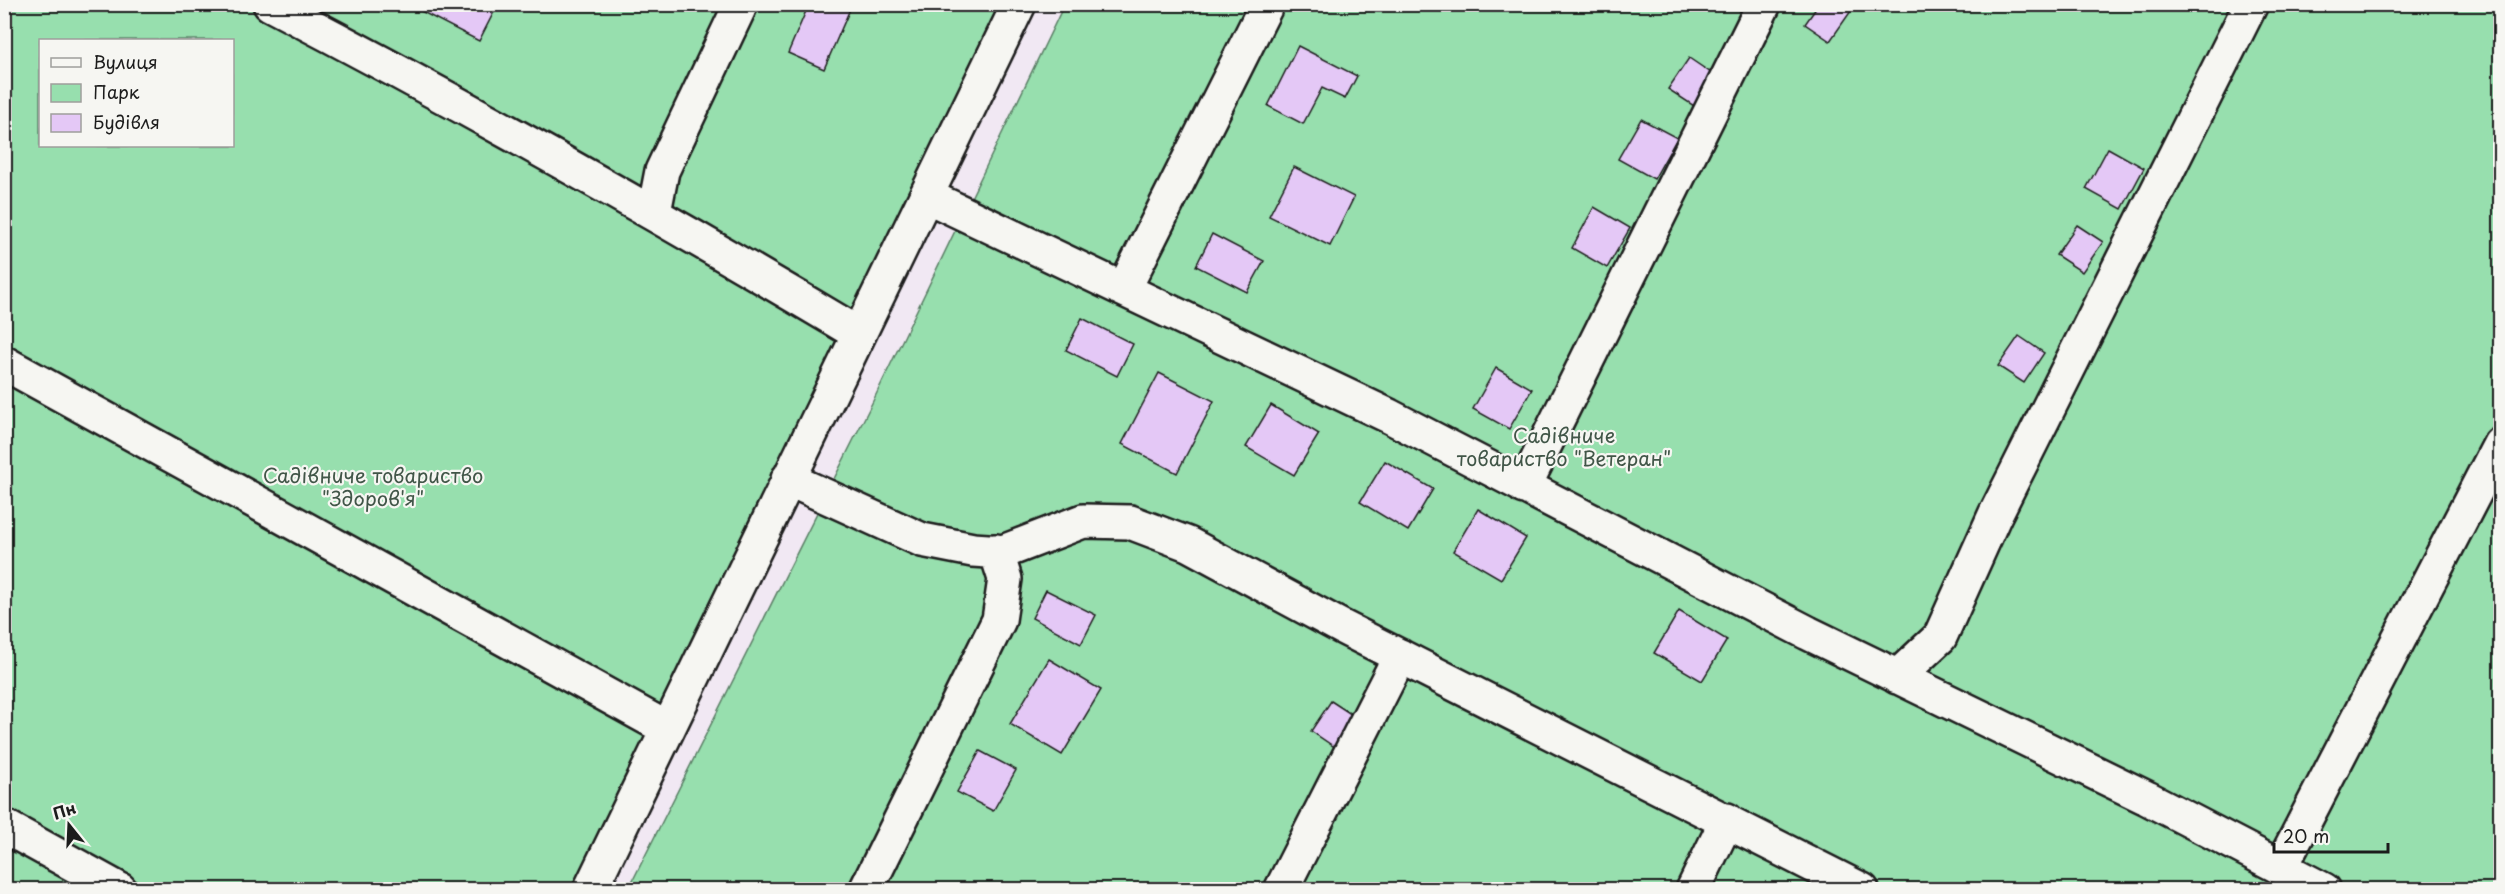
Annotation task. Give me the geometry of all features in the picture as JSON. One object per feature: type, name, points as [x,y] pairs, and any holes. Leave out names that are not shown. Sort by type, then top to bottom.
[{"type":"street","points":[[270,4],[654,212],[860,334]]},
{"type":"street","points":[[654,212],[662,171],[741,4]]},
{"type":"street","points":[[590,890],[1019,4]]},
{"type":"street","points":[[1124,289],[1267,4]]},
{"type":"street","points":[[1524,487],[1764,4]]},
{"type":"street","points":[[1898,677],[1940,637],[1995,515],[2251,4]]},
{"type":"street","points":[[927,196],[1389,416],[1898,677],[2147,798],[2324,890]]},
{"type":"street","points":[[4,363],[668,729]]},
{"type":"street","points":[[2281,867],[2500,444]]},
{"type":"street","points":[[788,479],[922,540],[973,550],[1003,552],[1083,521],[1130,522],[1188,544],[1400,656],[1862,890]]},
{"type":"street","points":[[866,890],[999,620],[1005,579],[996,551]]},
{"type":"street","points":[[1281,890],[1400,656]]},
{"type":"street","points":[[1693,890],[1727,820]]},
{"type":"street","points":[[4,826],[120,890]]},
{"type":"green space","name":"Садівниче товариство \"Здоров'я\"","points":[[5,5],[1003,5],[583,889],[5,890]]},
{"type":"green space","name":"Садівниче товариство \"Ветеран\"","points":[[1064,5],[2500,5],[2500,889],[628,890],[873,401]]},
{"type":"building","points":[[415,4],[498,4],[479,41],[413,7]]},
{"type":"building","points":[[809,4],[840,4],[850,9],[824,69],[788,53]]},
{"type":"building","points":[[1819,4],[1841,4],[1851,11],[1830,41],[1805,24]]},
{"type":"building","points":[[1298,46],[1357,76],[1345,99],[1322,88],[1303,124],[1268,106]]},
{"type":"building","points":[[1689,58],[1714,75],[1694,106],[1668,89]]},
{"type":"building","points":[[1641,119],[1677,138],[1654,179],[1618,159]]},
{"type":"building","points":[[2108,148],[2144,168],[2122,209],[2086,189]]},
{"type":"building","points":[[1294,167],[1354,197],[1330,246],[1269,216]]},
{"type":"building","points":[[1594,207],[1630,228],[1607,268],[1572,248]]},
{"type":"building","points":[[2077,225],[2103,242],[2082,272],[2056,255]]},
{"type":"building","points":[[1212,234],[1264,261],[1247,292],[1196,266]]},
{"type":"building","points":[[1082,318],[1133,344],[1117,376],[1066,350]]},
{"type":"building","points":[[2019,336],[2044,353],[2024,383],[1998,366]]},
{"type":"building","points":[[1496,368],[1532,389],[1509,429],[1473,409]]},
{"type":"building","points":[[1159,373],[1214,401],[1177,473],[1122,444]]},
{"type":"building","points":[[1271,405],[1319,434],[1294,475],[1246,447]]},
{"type":"building","points":[[1385,461],[1433,489],[1408,531],[1360,502]]},
{"type":"building","points":[[1478,509],[1526,538],[1501,579],[1453,551]]},
{"type":"building","points":[[1046,590],[1096,615],[1081,644],[1032,618]]},
{"type":"building","points":[[1679,611],[1727,640],[1702,681],[1654,653]]},
{"type":"building","points":[[1049,659],[1101,690],[1062,755],[1010,724]]},
{"type":"building","points":[[1331,701],[1357,718],[1336,748],[1311,731]]},
{"type":"building","points":[[980,751],[1016,770],[993,811],[957,792]]}]
